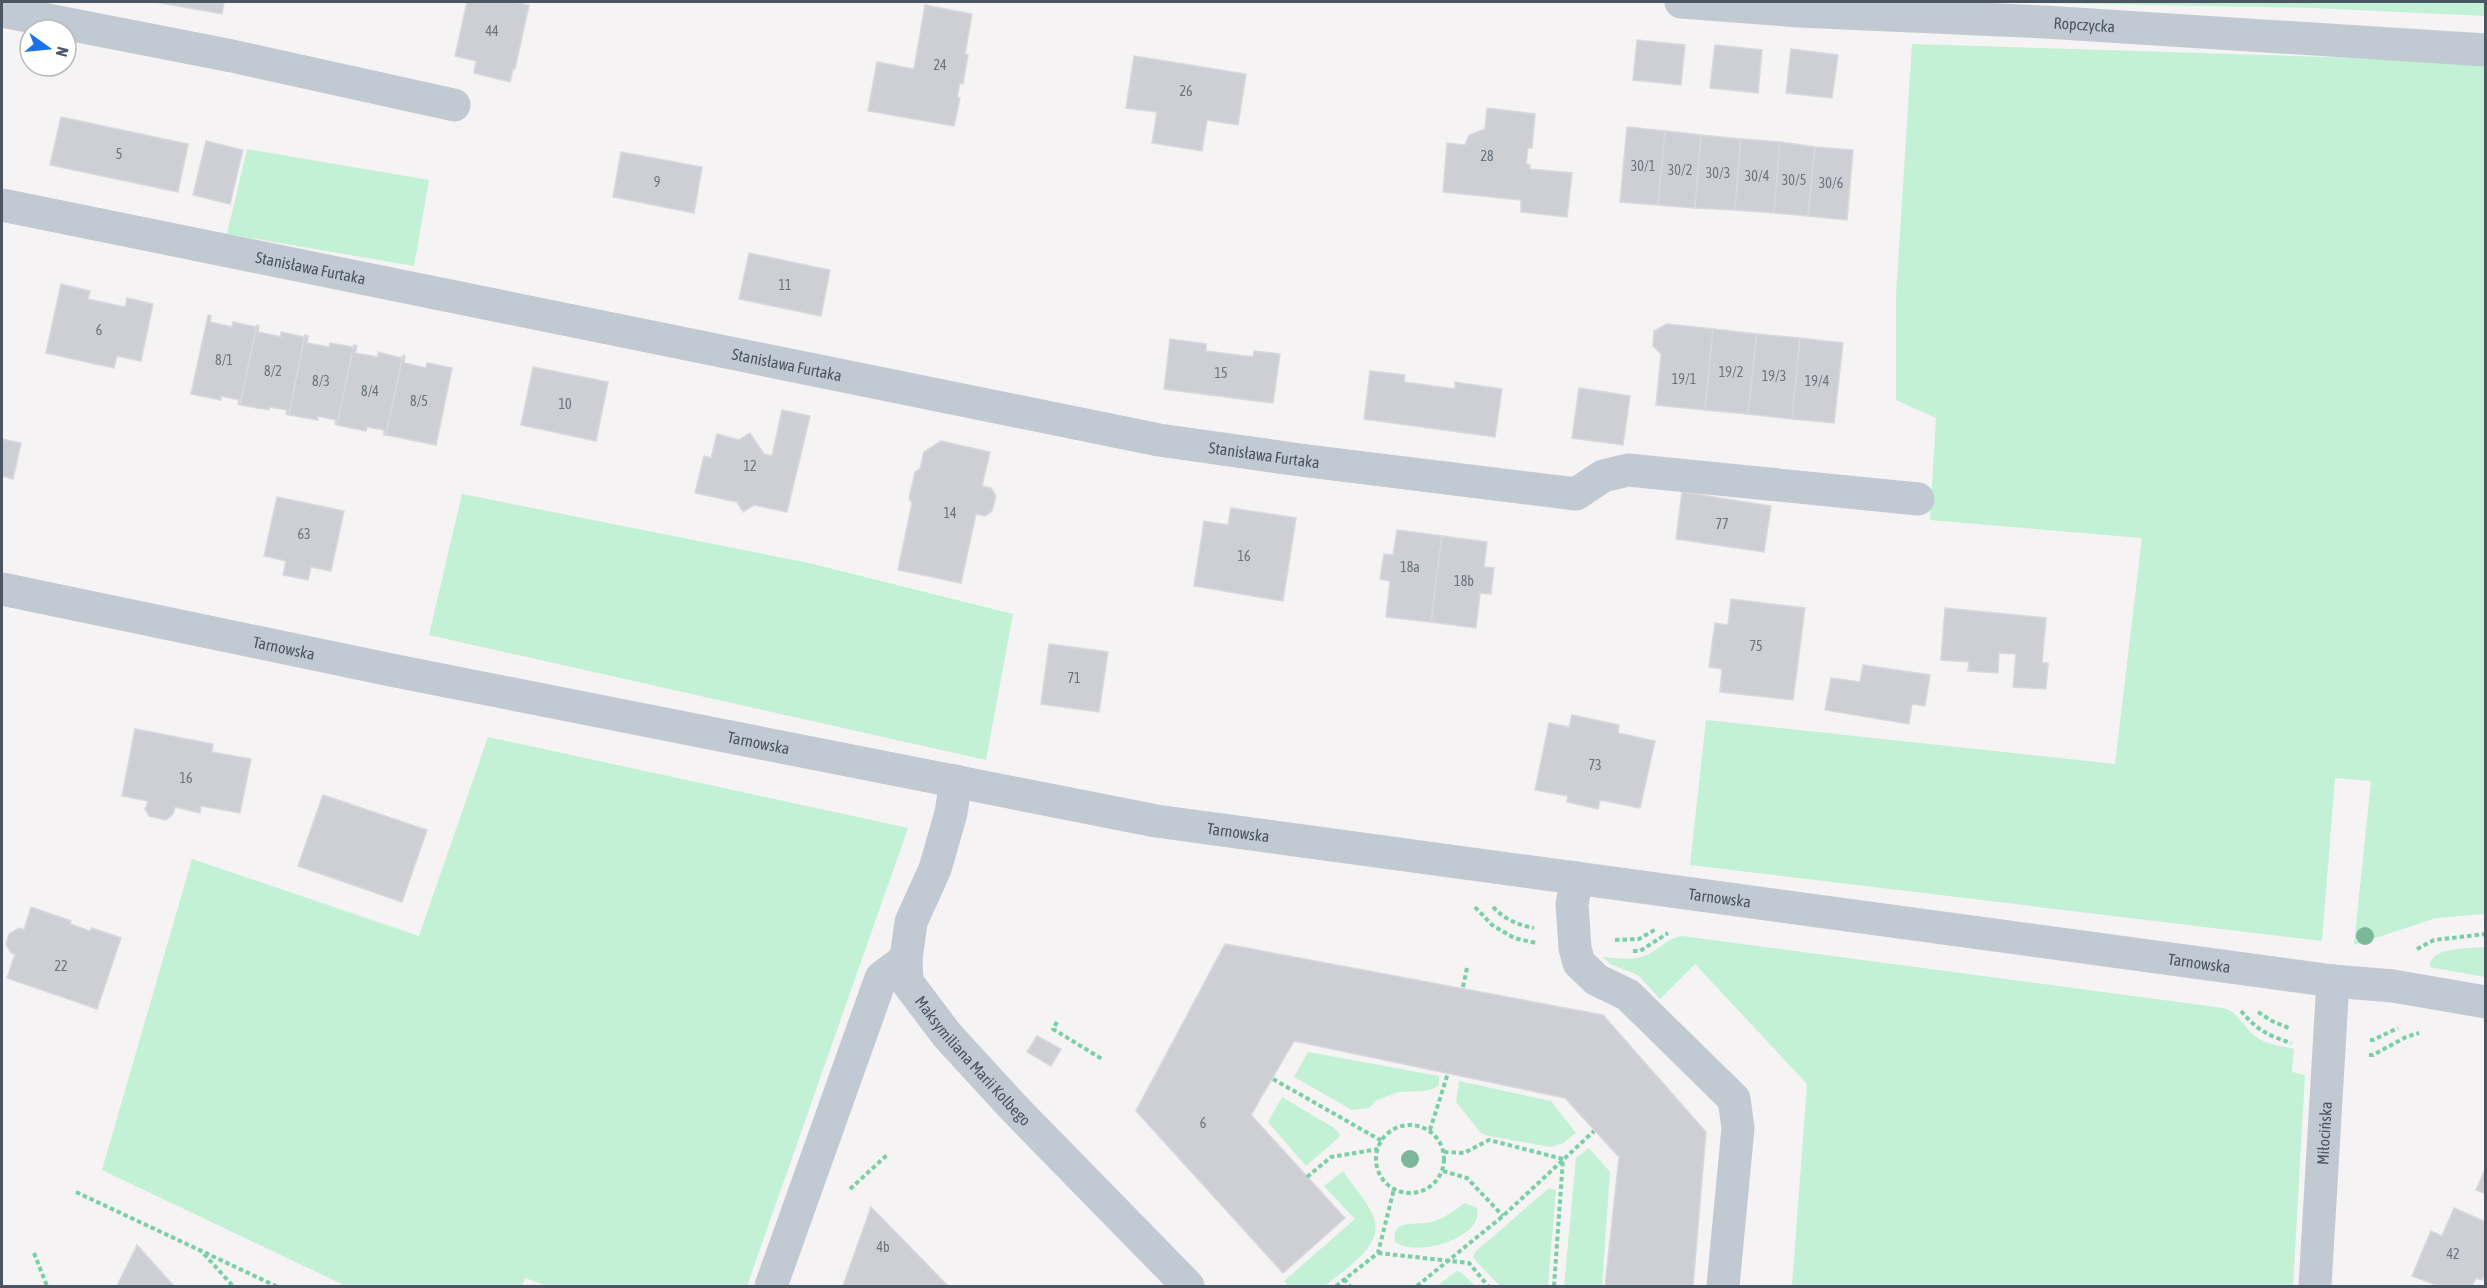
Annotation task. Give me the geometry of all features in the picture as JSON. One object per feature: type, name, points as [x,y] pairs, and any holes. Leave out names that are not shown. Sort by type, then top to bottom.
[{"type":"street","name":"Ropczycka","points":[[1682,2],[1799,12],[2045,22],[2486,50]]},
{"type":"street","points":[[2,11],[232,56],[454,105]]},
{"type":"street","name":"Stanisława Furtaka","points":[[2,205],[1159,440],[1576,494],[1603,476],[1628,470],[1918,499]]},
{"type":"street","name":"Tarnowska","points":[[2,589],[391,670],[1156,821],[2332,981],[2392,986],[2486,1002]]},
{"type":"street","name":"Maksymiliana Marii Kolbego","points":[[956,781],[951,813],[935,869],[911,922],[906,959],[907,982],[946,1035],[1188,1287]]},
{"type":"street","points":[[1577,878],[1572,904],[1575,948],[1579,963],[1597,980],[1628,995],[1734,1100],[1738,1128],[1723,1287]]},
{"type":"street","points":[[771,1287],[881,978],[906,959]]},
{"type":"street","name":"Miłocińska","points":[[2315,1287],[2332,981]]},
{"type":"path","points":[[1463,987],[1467,968]]},
{"type":"path","points":[[1057,1022],[1053,1029],[1102,1059]]},
{"type":"path","points":[[1430,1130],[1448,1073]]},
{"type":"path","points":[[1273,1079],[1382,1141]]},
{"type":"path","points":[[1409,1125],[1430,1130],[1441,1143],[1444,1152],[1443,1171],[1437,1181],[1428,1189],[1417,1193],[1394,1190],[1378,1172],[1376,1161],[1382,1141],[1398,1127],[1409,1125]]},
{"type":"path","points":[[1416,1287],[1503,1216],[1594,1131]]},
{"type":"path","points":[[1444,1152],[1464,1153],[1489,1140],[1563,1159]]},
{"type":"path","points":[[1307,1177],[1331,1157],[1378,1149]]},
{"type":"path","points":[[1554,1287],[1563,1159]]},
{"type":"path","points":[[1443,1171],[1467,1179],[1503,1216]]},
{"type":"path","points":[[1336,1287],[1378,1253],[1394,1190]]},
{"type":"path","points":[[76,1192],[276,1287]]},
{"type":"path","points":[[201,1251],[233,1287]]},
{"type":"path","points":[[34,1253],[47,1287]]},
{"type":"path","points":[[1378,1253],[1468,1263],[1488,1287]]},
{"type":"path","points":[[1344,1279],[1350,1287]]},
{"type":"green space","points":[[1998,2],[2485,2],[2486,16],[2313,8]]},
{"type":"green space","points":[[1912,44],[2485,62],[2485,914],[2436,918],[2354,945],[2371,781],[2335,778],[2322,941],[1690,865],[1706,720],[2115,764],[2142,538],[1930,520],[1936,418],[1896,400],[1896,295]]},
{"type":"green space","points":[[247,149],[429,180],[414,266],[227,234]]},
{"type":"green space","points":[[462,494],[809,563],[1013,614],[986,760],[429,635]]},
{"type":"green space","points":[[488,737],[908,828],[747,1286],[548,1286],[525,1278],[522,1286],[346,1286],[102,1170],[192,859],[419,936]]},
{"type":"green space","points":[[1682,936],[2229,1010],[2253,1035],[2271,1044],[2294,1049],[2292,1072],[2305,1075],[2293,1286],[1792,1286],[1807,1084],[1695,964],[1660,999],[1638,975],[1610,964],[1603,957],[1625,959],[1642,957],[1672,939]]},
{"type":"green space","points":[[2485,947],[2485,977],[2430,967],[2431,960],[2443,952]]},
{"type":"green space","points":[[1308,1052],[1439,1076],[1439,1085],[1423,1091],[1398,1092],[1377,1100],[1369,1108],[1352,1110],[1294,1077]]},
{"type":"green space","points":[[1459,1081],[1551,1101],[1576,1133],[1563,1143],[1551,1147],[1481,1133],[1456,1102]]},
{"type":"green space","points":[[1282,1097],[1334,1128],[1340,1134],[1306,1166],[1268,1122]]},
{"type":"green space","points":[[1589,1148],[1610,1172],[1602,1286],[1564,1286],[1576,1158]]},
{"type":"green space","points":[[1343,1171],[1374,1218],[1376,1229],[1373,1239],[1360,1257],[1325,1286],[1289,1286],[1284,1281],[1355,1219],[1324,1186]]},
{"type":"green space","points":[[1549,1188],[1556,1190],[1548,1286],[1500,1286],[1473,1257],[1475,1252]]},
{"type":"green space","points":[[1465,1203],[1477,1208],[1477,1219],[1471,1228],[1460,1236],[1447,1242],[1418,1248],[1395,1242],[1397,1229],[1402,1226],[1435,1221]]},
{"type":"green space","points":[[1457,1271],[1475,1286],[1437,1286]]},
{"type":"building","points":[[155,2],[224,2],[222,14]]},
{"type":"building","points":[[467,2],[512,2],[529,5],[510,82],[474,73],[476,61],[455,56]]},
{"type":"building","points":[[925,5],[972,14],[965,54],[968,55],[963,84],[960,83],[957,97],[960,98],[954,126],[868,111],[877,62],[914,69]]},
{"type":"building","points":[[1637,40],[1685,45],[1681,85],[1633,80]]},
{"type":"building","points":[[1715,45],[1762,50],[1758,93],[1710,88]]},
{"type":"building","points":[[1791,49],[1838,55],[1832,98],[1786,93]]},
{"type":"building","points":[[1134,56],[1246,74],[1238,125],[1207,120],[1202,151],[1152,143],[1157,112],[1126,108]]},
{"type":"building","points":[[1487,108],[1535,114],[1532,148],[1528,148],[1526,164],[1530,165],[1530,169],[1572,173],[1567,217],[1521,212],[1521,200],[1443,192],[1447,143],[1465,145],[1469,135],[1485,129]]},
{"type":"building","points":[[61,117],[188,144],[178,192],[50,165]]},
{"type":"building","points":[[1627,127],[1665,131],[1658,205],[1620,202]]},
{"type":"building","points":[[1665,131],[1701,135],[1695,208],[1658,205]]},
{"type":"building","points":[[1701,135],[1741,139],[1735,210],[1695,208]]},
{"type":"building","points":[[1741,139],[1780,142],[1774,213],[1735,210]]},
{"type":"building","points":[[206,141],[243,150],[230,204],[193,195]]},
{"type":"building","points":[[1780,142],[1815,147],[1808,216],[1774,213]]},
{"type":"building","points":[[1815,147],[1853,150],[1847,220],[1808,216]]},
{"type":"building","points":[[621,152],[702,167],[694,213],[613,197]]},
{"type":"building","points":[[749,253],[830,270],[821,316],[739,299]]},
{"type":"building","points":[[61,284],[90,291],[88,299],[125,307],[127,298],[153,304],[141,361],[117,356],[114,368],[46,353]]},
{"type":"building","points":[[208,315],[211,316],[210,322],[232,327],[233,322],[256,327],[257,325],[240,405],[239,400],[221,396],[221,400],[191,394]]},
{"type":"building","points":[[1667,324],[1713,329],[1705,410],[1656,405],[1661,354],[1653,346],[1654,331]]},
{"type":"building","points":[[257,325],[259,326],[258,332],[281,337],[281,332],[304,337],[305,335],[289,415],[286,414],[287,410],[270,407],[269,410],[240,405]]},
{"type":"building","points":[[1713,329],[1757,334],[1748,414],[1705,410]]},
{"type":"building","points":[[1757,334],[1800,338],[1792,419],[1748,414]]},
{"type":"building","points":[[305,335],[308,336],[307,343],[329,347],[330,343],[353,347],[354,345],[337,425],[336,420],[318,416],[318,420],[289,415]]},
{"type":"building","points":[[1800,338],[1843,343],[1834,423],[1792,419]]},
{"type":"building","points":[[1170,339],[1206,344],[1206,351],[1253,357],[1254,351],[1280,354],[1273,403],[1164,389]]},
{"type":"building","points":[[354,345],[357,346],[355,353],[378,357],[378,352],[401,358],[403,356],[386,435],[384,435],[384,430],[367,427],[366,431],[337,425]]},
{"type":"building","points":[[403,356],[405,356],[404,363],[426,368],[427,363],[452,368],[436,445],[386,435]]},
{"type":"building","points":[[533,367],[608,382],[596,441],[521,425]]},
{"type":"building","points":[[1370,371],[1405,375],[1404,382],[1455,389],[1455,382],[1502,389],[1495,437],[1364,419]]},
{"type":"building","points":[[1579,388],[1630,396],[1623,445],[1572,438]]},
{"type":"building","points":[[782,410],[810,416],[787,512],[754,505],[743,512],[737,502],[695,493],[704,456],[711,458],[717,434],[739,440],[750,433],[764,454],[772,456]]},
{"type":"building","points":[[2,439],[21,443],[13,479],[2,476]]},
{"type":"building","points":[[941,441],[990,452],[982,486],[991,488],[996,496],[992,511],[985,516],[976,514],[961,583],[898,570],[912,503],[909,498],[915,472],[920,469],[924,452]]},
{"type":"building","points":[[1682,492],[1771,506],[1764,552],[1676,539]]},
{"type":"building","points":[[277,497],[344,511],[331,571],[311,567],[308,580],[283,575],[286,561],[264,556]]},
{"type":"building","points":[[1231,508],[1296,518],[1283,601],[1194,586],[1204,521],[1228,525]]},
{"type":"building","points":[[1397,530],[1442,536],[1431,622],[1386,617],[1390,581],[1380,579],[1384,554],[1393,555]]},
{"type":"building","points":[[1442,536],[1487,542],[1484,567],[1494,568],[1491,594],[1480,593],[1476,628],[1431,622]]},
{"type":"building","points":[[1731,599],[1805,608],[1793,700],[1720,692],[1722,669],[1709,667],[1715,623],[1728,625]]},
{"type":"building","points":[[1945,608],[2046,618],[2042,663],[2048,663],[2046,689],[2013,687],[2016,654],[1999,653],[1998,673],[1968,671],[1969,662],[1941,660]]},
{"type":"building","points":[[1049,644],[1108,652],[1099,712],[1041,704]]},
{"type":"building","points":[[1863,665],[1930,675],[1925,706],[1912,704],[1909,724],[1825,710],[1831,678],[1860,682]]},
{"type":"building","points":[[1572,715],[1619,725],[1618,733],[1655,741],[1640,808],[1600,800],[1598,809],[1567,802],[1568,796],[1535,790],[1549,723],[1569,727]]},
{"type":"building","points":[[135,729],[213,744],[212,752],[251,759],[240,813],[201,806],[200,813],[175,807],[173,814],[166,820],[149,816],[145,809],[148,801],[122,796]]},
{"type":"building","points":[[323,795],[427,830],[402,902],[298,866]]},
{"type":"building","points":[[31,907],[71,921],[70,924],[90,931],[92,928],[121,938],[97,1009],[7,978],[15,954],[11,953],[6,944],[9,934],[19,928],[24,930]]},
{"type":"building","points":[[1225,944],[1603,1015],[1706,1132],[1693,1286],[1605,1286],[1619,1157],[1565,1098],[1294,1041],[1251,1115],[1345,1218],[1283,1273],[1136,1111]]},
{"type":"building","points":[[1037,1036],[1061,1049],[1051,1066],[1027,1052]]},
{"type":"building","points":[[2486,1167],[2486,1194],[2476,1190]]},
{"type":"building","points":[[871,1207],[948,1286],[843,1286]]},
{"type":"building","points":[[2454,1208],[2486,1222],[2486,1272],[2482,1280],[2476,1278],[2472,1286],[2439,1286],[2412,1276],[2431,1231],[2442,1236]]},
{"type":"building","points":[[137,1245],[174,1286],[117,1286]]}]
